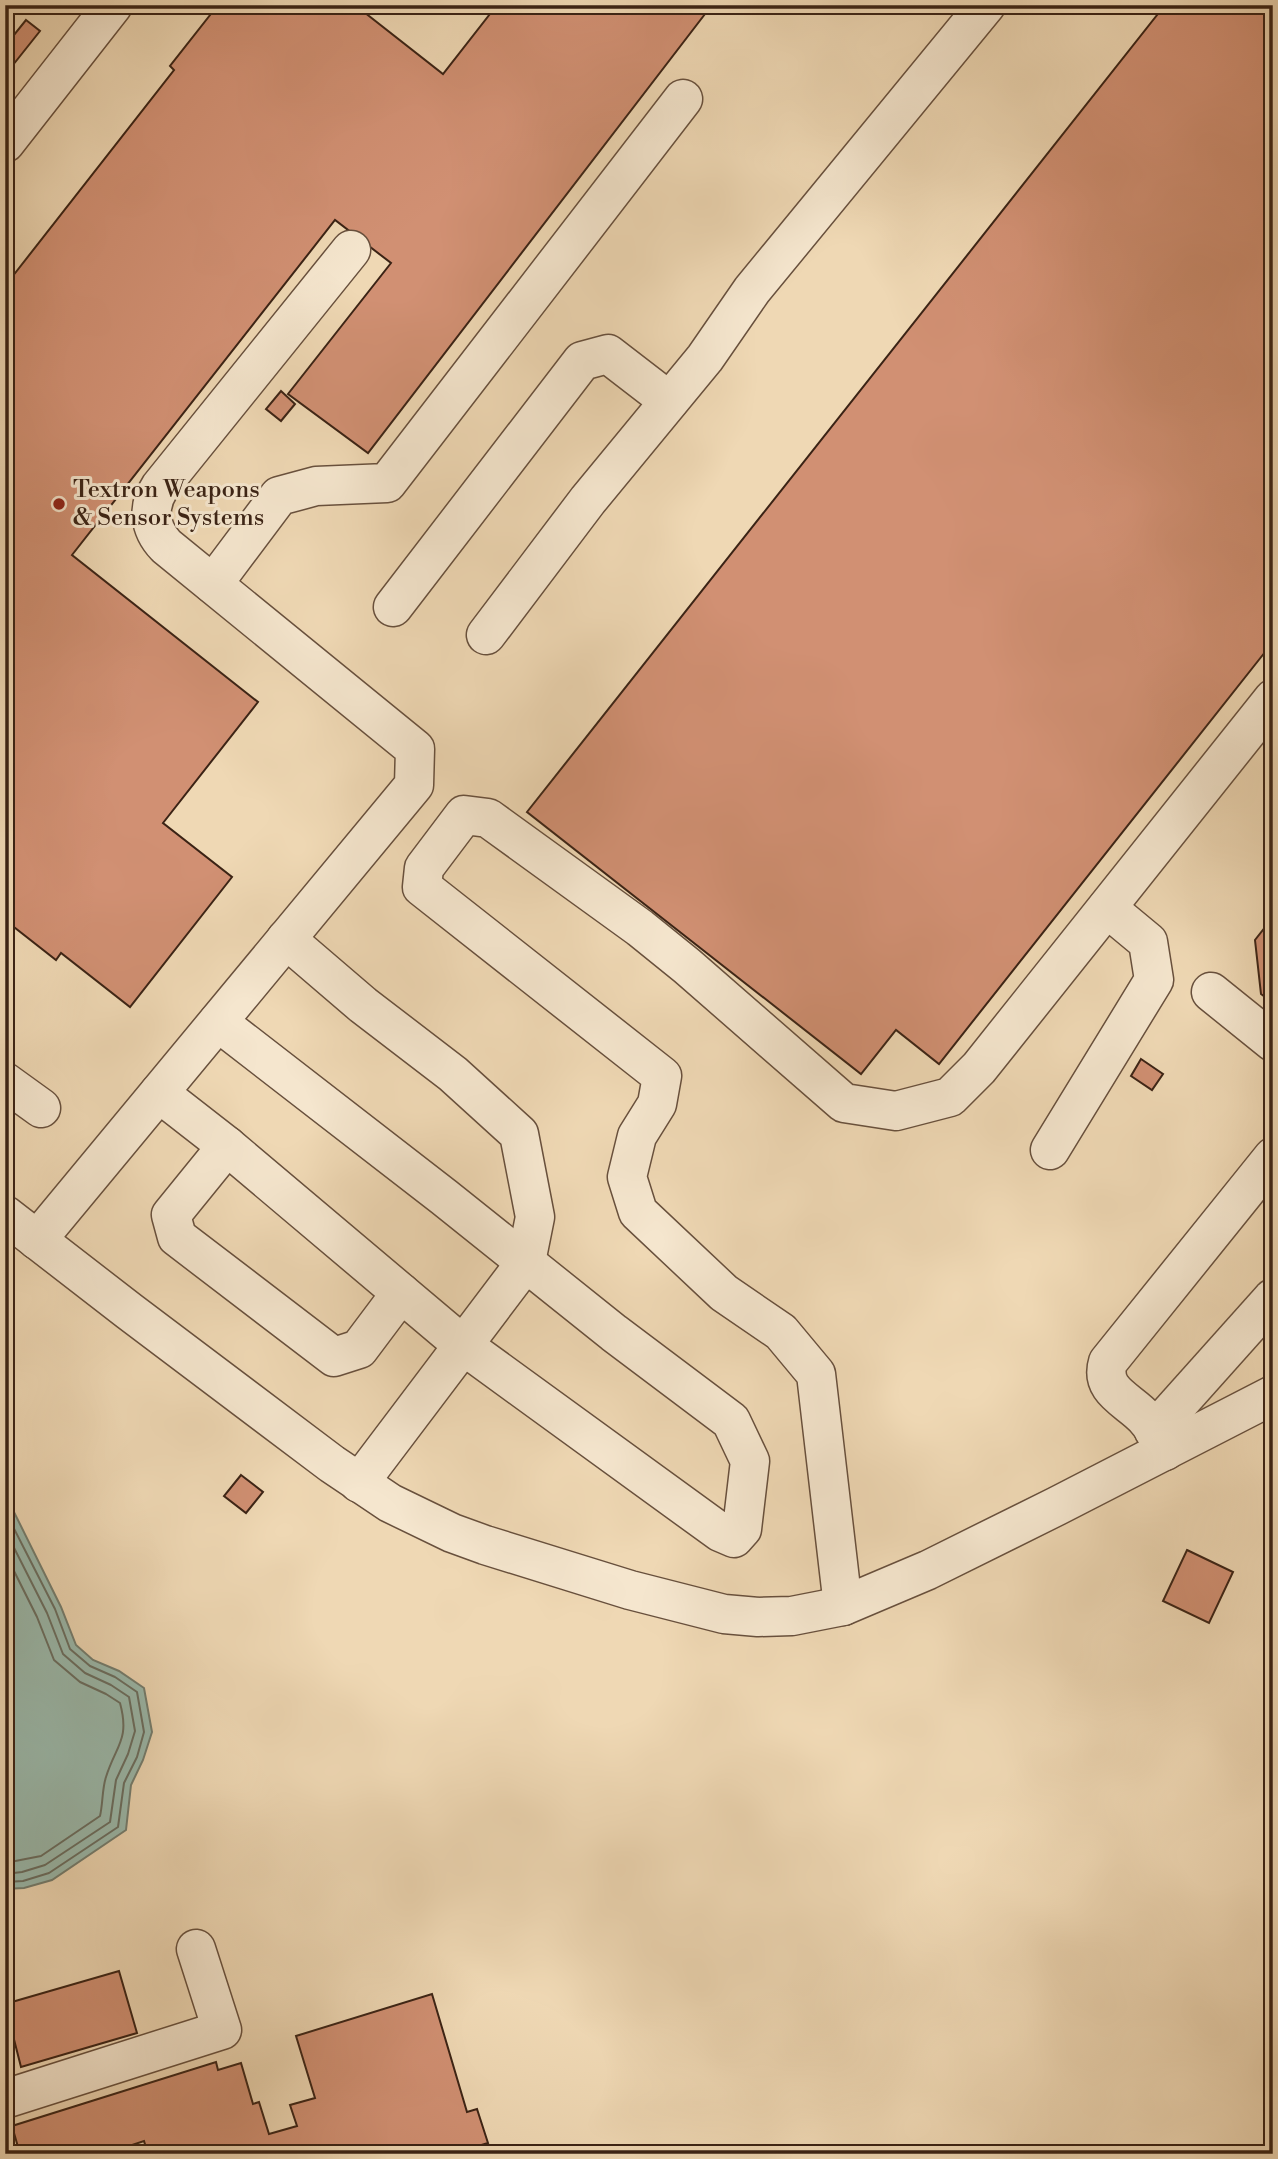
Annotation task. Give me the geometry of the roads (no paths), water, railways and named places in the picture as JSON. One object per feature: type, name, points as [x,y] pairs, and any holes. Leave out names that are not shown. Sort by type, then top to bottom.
[{"type":"lane","points":[[5,143],[113,5]]},
{"type":"lane","points":[[486,635],[588,500],[705,358],[752,290],[986,5]]},
{"type":"lane","points":[[213,584],[279,496],[316,486],[387,483],[683,99]]},
{"type":"lane","points":[[37,1240],[414,785],[415,749],[160,540],[151,518],[156,494],[351,250]]},
{"type":"lane","points":[[393,607],[582,361],[608,354],[669,401]]},
{"type":"lane","points":[[843,1606],[816,1374],[781,1332],[724,1293],[638,1212],[627,1177],[637,1136],[657,1104],[662,1076],[422,887],[424,868],[464,815],[488,818],[650,936],[844,1103],[895,1111],[950,1097],[979,1068],[1273,699]]},
{"type":"lane","points":[[1050,1150],[1154,980],[1148,942],[1107,908]]},
{"type":"lane","points":[[286,939],[363,1005],[453,1074],[519,1134],[535,1217],[526,1262],[359,1483]]},
{"type":"lane","points":[[1211,992],[1273,1042]]},
{"type":"lane","points":[[159,1093],[227,1146],[464,1346],[720,1532],[734,1538],[742,1529],[750,1461],[731,1421],[614,1333],[218,1022]]},
{"type":"lane","points":[[5,1082],[41,1108]]},
{"type":"lane","points":[[227,1146],[171,1215],[177,1237],[334,1357],[359,1349],[401,1293]]},
{"type":"lane","points":[[1160,1441],[1144,1417],[1112,1390],[1107,1379],[1108,1362],[1273,1157]]},
{"type":"lane","points":[[5,1215],[359,1483],[390,1503],[452,1533],[630,1590],[741,1616],[809,1614],[843,1606],[928,1570],[1160,1441],[1273,1395]]},
{"type":"lane","points":[[1160,1441],[1273,1298]]},
{"type":"lane","points":[[5,2099],[222,2030],[196,1949]]},
{"type":"water","points":[[5,1500],[12,1508],[61,1607],[76,1645],[93,1660],[119,1671],[144,1688],[152,1732],[131,1785],[126,1830],[52,1880],[24,1888],[5,1889]]},
{"type":"place","name":"Textron Weapons & Sensor Systems","points":[[59,504]]}]
